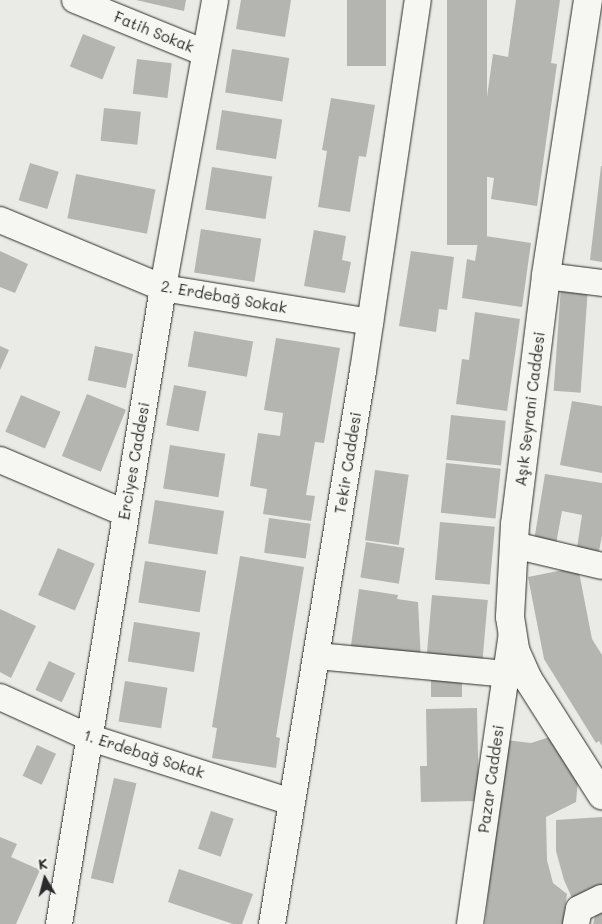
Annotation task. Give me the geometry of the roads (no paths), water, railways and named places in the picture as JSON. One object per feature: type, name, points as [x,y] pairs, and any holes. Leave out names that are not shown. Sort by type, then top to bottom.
[{"type":"main road","name":"Aşık Seyrani Caddesi","points":[[588,0],[546,276],[514,545],[510,617],[515,650],[528,680],[602,795]]},
{"type":"street","name":"Fatih Sokak","points":[[75,0],[206,53]]},
{"type":"street","name":"Erciyes Caddesi","points":[[59,924],[125,513],[215,0]]},
{"type":"street","name":"Tekir Caddesi","points":[[272,924],[370,322],[418,0]]},
{"type":"street","name":"2. Erdebağ Sokak","points":[[0,220],[163,288],[370,322]]},
{"type":"street","points":[[546,276],[602,283]]},
{"type":"street","points":[[0,460],[125,513]]},
{"type":"street","points":[[514,545],[602,566]]},
{"type":"street","name":"Pazar Caddesi","points":[[470,924],[512,633]]},
{"type":"street","points":[[317,656],[506,674]]},
{"type":"street","name":"1. Erdebağ Sokak","points":[[0,697],[88,737],[292,802]]},
{"type":"street","points":[[576,924],[579,909],[602,898]]}]
